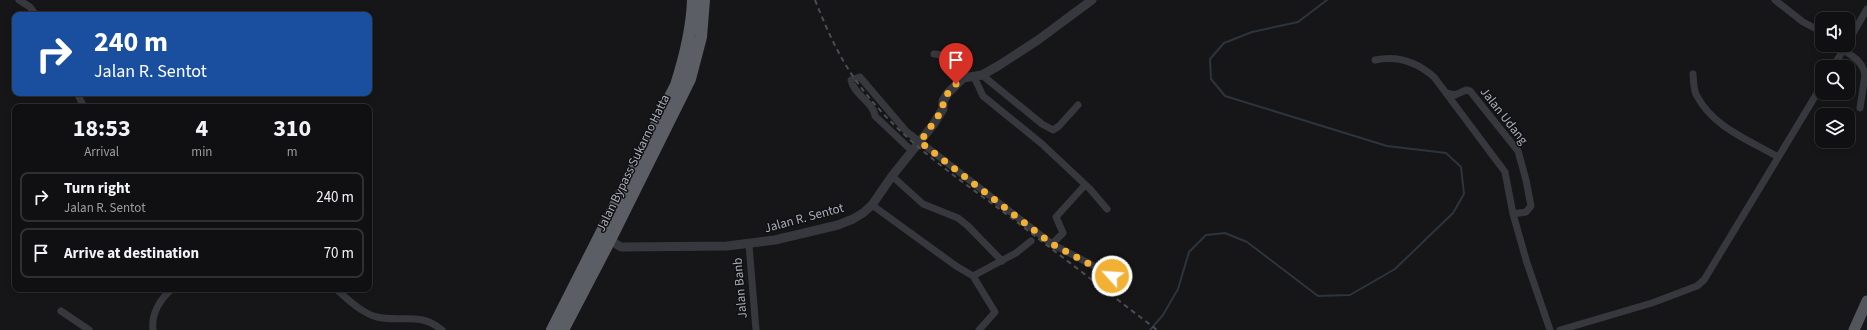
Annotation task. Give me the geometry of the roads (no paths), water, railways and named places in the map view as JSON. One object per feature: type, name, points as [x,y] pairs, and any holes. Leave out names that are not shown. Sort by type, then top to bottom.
[{"type":"highway","name":"Jalan Bypass Sukarno Hatta","points":[[563,330],[676,85],[686,53],[692,20],[693,0]]},
{"type":"highway","name":"Jalan Bypass Sukarno Hatta","points":[[552,330],[606,237],[690,79],[701,37],[704,0]]},
{"type":"main road","points":[[1854,330],[1867,301]]},
{"type":"street","points":[[19,0],[30,6],[34,12]]},
{"type":"street","points":[[934,54],[944,56],[955,66],[963,78],[978,76],[998,66],[1038,40],[1092,0]]},
{"type":"street","points":[[1774,0],[1803,22],[1815,28]]},
{"type":"street","points":[[1855,30],[1867,9]]},
{"type":"street","points":[[1851,52],[1864,69],[1865,74],[1860,108]]},
{"type":"street","points":[[1375,60],[1387,57],[1421,66],[1434,77],[1505,172],[1513,214],[1526,263],[1550,330]]},
{"type":"street","points":[[1693,74],[1696,95],[1710,115],[1720,124],[1778,157]]},
{"type":"street","points":[[912,151],[875,116],[875,112],[850,82],[856,77],[860,76],[906,131],[920,142],[1052,244],[1112,276]]},
{"type":"street","points":[[978,76],[1052,130],[1060,126],[1078,105]]},
{"type":"street","points":[[978,76],[983,96],[1042,144],[1085,185],[1107,209]]},
{"type":"street","name":"Jalan R. Sentot","points":[[606,237],[621,247],[749,245],[838,225],[863,213],[872,205],[943,109],[943,101],[948,93],[963,78]]},
{"type":"street","name":"Jalan Udang","points":[[1446,93],[1455,95],[1466,90],[1470,91],[1518,151],[1531,206],[1526,212],[1513,214]]},
{"type":"street","points":[[1560,330],[1652,303],[1697,286],[1704,280],[1815,96]]},
{"type":"street","points":[[892,176],[923,204],[958,218],[968,226],[1002,261]]},
{"type":"street","points":[[1052,244],[1063,233],[1056,217],[1085,185]]},
{"type":"street","points":[[872,205],[956,266],[973,276],[995,312],[979,330]]},
{"type":"street","points":[[973,276],[1016,253],[1031,241]]},
{"type":"street","name":"Jalan Banb","points":[[749,245],[756,330]]},
{"type":"street","points":[[153,330],[153,318],[164,295],[168,292]]},
{"type":"street","points":[[340,292],[359,308],[376,317],[419,318],[432,322],[442,330]]},
{"type":"street","points":[[61,311],[89,330]]},
{"type":"waterway","points":[[1150,330],[1163,315],[1178,289],[1189,252],[1206,235],[1225,233],[1247,242],[1318,296],[1350,295],[1395,269],[1453,213],[1464,194],[1461,167],[1446,153],[1387,146],[1225,96],[1211,79],[1210,59],[1224,43],[1252,32],[1298,22],[1327,0]]},
{"type":"railway","points":[[815,0],[829,34],[846,66],[876,106],[893,124],[951,174],[1013,219],[1157,330]]}]
